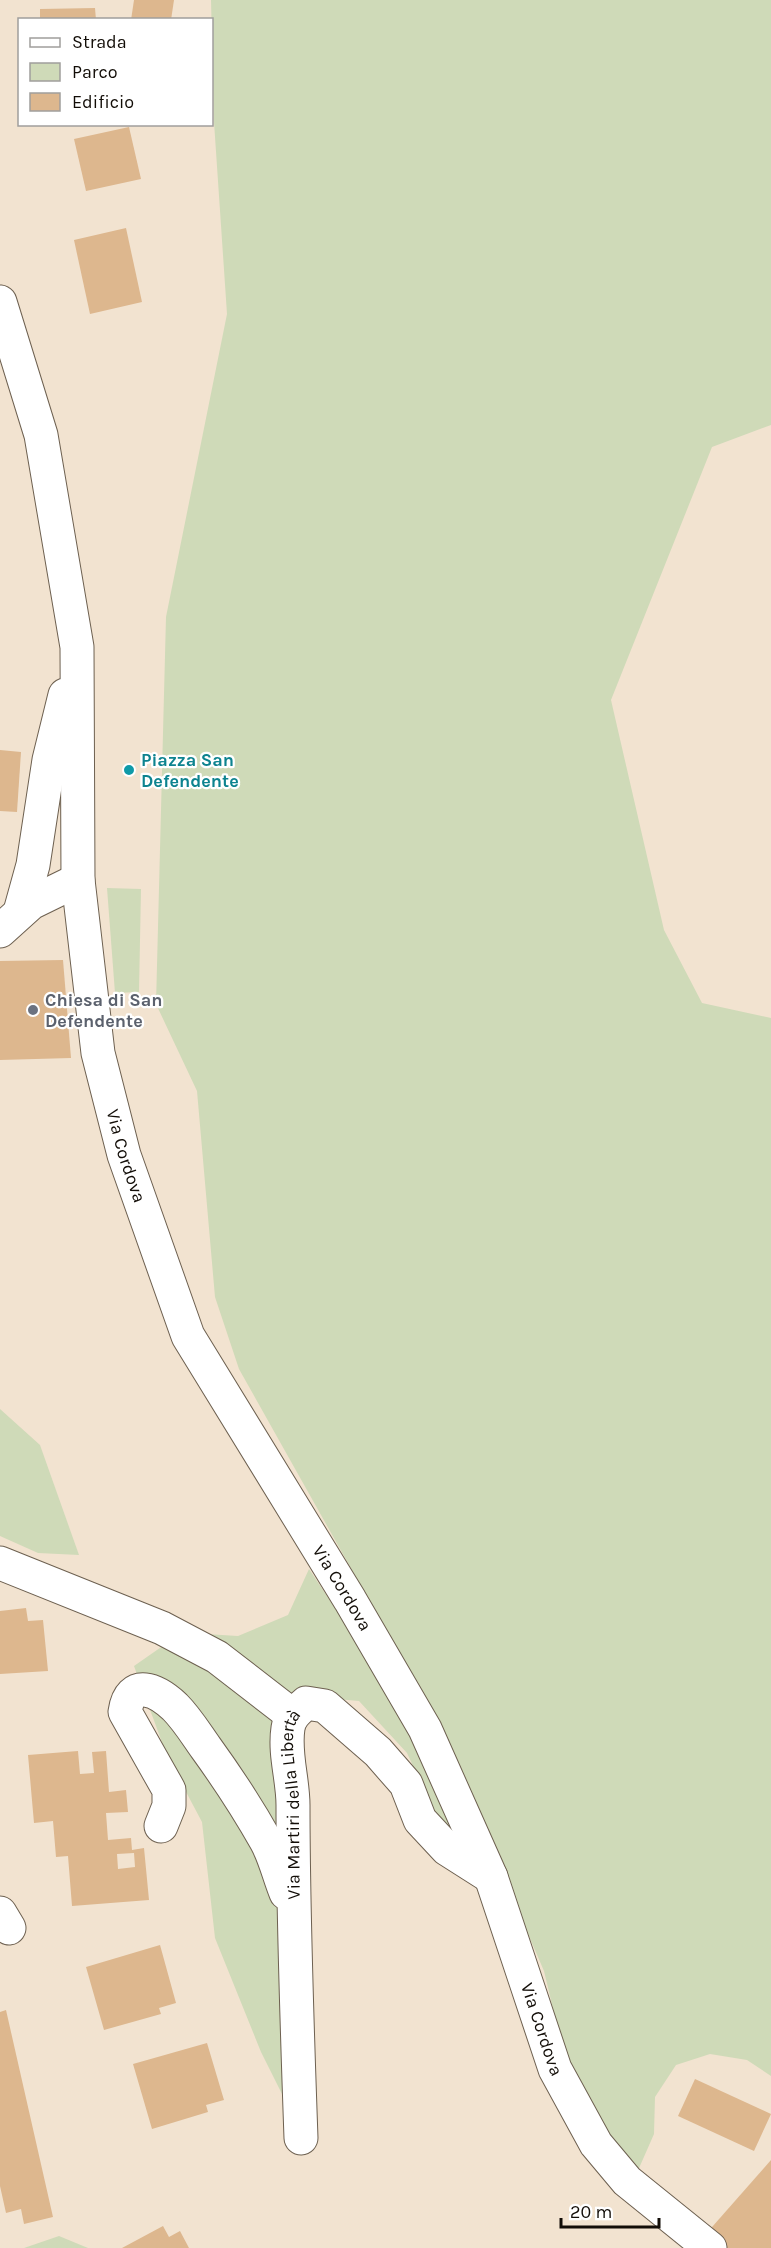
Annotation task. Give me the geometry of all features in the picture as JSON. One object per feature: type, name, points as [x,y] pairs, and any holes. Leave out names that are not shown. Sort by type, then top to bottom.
[{"type":"street","points":[[0,302],[41,435],[76,647],[49,760],[33,866],[10,921]]},
{"type":"street","name":"Via Cordova","points":[[76,647],[78,880],[98,1053],[124,1155],[188,1335],[350,1600],[425,1729],[491,1877],[555,2069],[596,2144],[627,2181],[710,2248]]},
{"type":"street","points":[[10,921],[31,903],[78,880]]},
{"type":"street","points":[[0,1563],[171,1633],[217,1657],[292,1714]]},
{"type":"street","points":[[160,1826],[169,1806],[169,1790],[125,1712],[126,1701],[133,1692],[142,1688],[153,1691],[174,1707],[223,1772],[267,1843],[293,1912]]},
{"type":"street","name":"Via Martiri della Libertà","points":[[301,2138],[293,1912],[294,1801],[287,1749],[288,1727],[292,1714],[306,1703],[325,1706],[378,1752],[406,1784],[420,1820],[447,1849],[491,1877]]},
{"type":"green space","points":[[211,0],[771,0],[771,425],[712,447],[611,700],[664,930],[702,1003],[771,1018],[771,2076],[747,2060],[710,2054],[676,2065],[655,2097],[654,2134],[636,2175],[591,2112],[565,2059],[544,1971],[435,1718],[239,1369],[215,1297],[197,1091],[156,1004],[166,617],[227,314],[214,122]]},
{"type":"green space","points":[[107,888],[141,889],[139,992],[115,993]]},
{"type":"green space","points":[[0,1409],[40,1445],[79,1555],[38,1553],[0,1536]]},
{"type":"green space","points":[[309,1569],[417,1731],[461,1838],[442,1828],[407,1753],[359,1701],[325,1698],[295,1704],[285,2100],[261,2052],[215,1938],[202,1822],[167,1756],[134,1666],[167,1643],[206,1634],[238,1636],[288,1615]]},
{"type":"green space","points":[[59,2236],[88,2248],[24,2248]]},
{"type":"building","points":[[134,0],[174,0],[171,18],[131,18]]},
{"type":"building","points":[[95,8],[96,18],[40,18],[40,9]]},
{"type":"building","points":[[129,127],[141,179],[86,191],[74,139]]},
{"type":"building","points":[[126,228],[142,302],[90,314],[74,240]]},
{"type":"building","points":[[0,750],[21,752],[17,812],[0,811]]},
{"type":"building","name":"Chiesa di San Defendente","points":[[63,960],[71,1058],[0,1060],[0,961]]},
{"type":"building","points":[[26,1608],[28,1621],[43,1620],[48,1671],[0,1674],[0,1611]]},
{"type":"building","points":[[78,1751],[80,1774],[94,1773],[92,1752],[106,1751],[109,1792],[126,1790],[128,1812],[106,1813],[108,1840],[131,1838],[132,1850],[144,1848],[149,1900],[72,1906],[68,1856],[56,1857],[53,1821],[34,1823],[28,1755]],"holes":[[[134,1853],[135,1867],[118,1869],[117,1854]]]},
{"type":"building","points":[[160,1945],[176,2003],[159,2008],[161,2014],[104,2030],[86,1967]]},
{"type":"building","points":[[6,2010],[53,2217],[24,2224],[21,2209],[6,2213],[0,2186],[0,2012]]},
{"type":"building","points":[[207,2043],[224,2100],[206,2105],[208,2112],[152,2129],[133,2064]]},
{"type":"building","points":[[695,2079],[771,2114],[754,2151],[678,2116]]},
{"type":"building","points":[[771,2160],[771,2248],[719,2248],[705,2235]]},
{"type":"building","points":[[163,2226],[169,2237],[180,2231],[189,2248],[122,2248]]},
{"type":"place","name":"Piazza San Defendente","points":[[129,770]]},
{"type":"place","name":"Chiesa di San Defendente","points":[[33,1010]]}]
